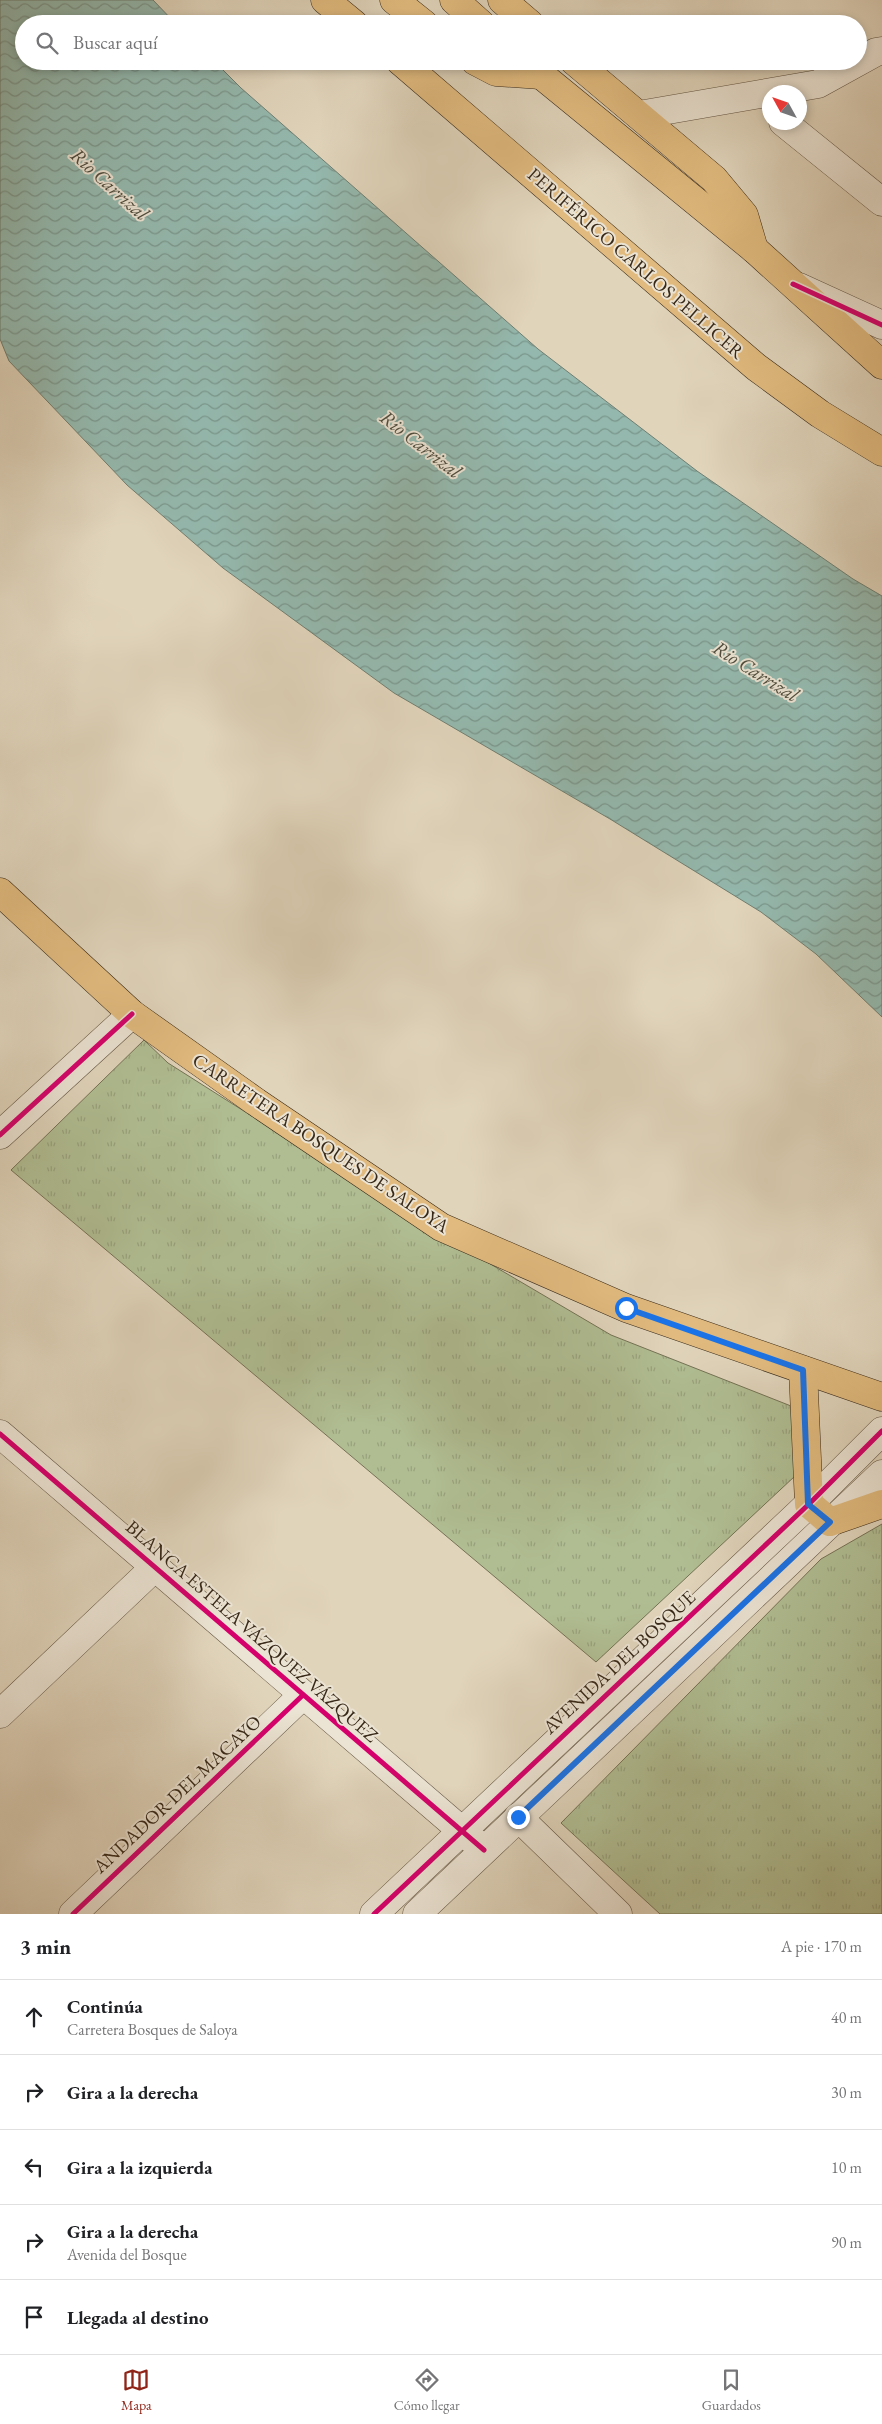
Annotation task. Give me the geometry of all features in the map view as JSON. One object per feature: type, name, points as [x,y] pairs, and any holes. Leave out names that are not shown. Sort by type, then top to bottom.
[{"type":"main road","points":[[325,0],[343,15]]},
{"type":"main road","points":[[394,0],[413,15]]},
{"type":"main road","points":[[454,0],[471,15]]},
{"type":"main road","points":[[502,0],[520,15]]},
{"type":"main road","name":"PERIFÉRICO CARLOS PELLICER","points":[[410,70],[756,367],[820,414],[882,452]]},
{"type":"main road","points":[[492,70],[496,72],[514,70]]},
{"type":"main road","points":[[534,70],[754,249],[882,365]]},
{"type":"main road","points":[[585,70],[714,179],[731,197],[744,215],[754,249]]},
{"type":"main road","name":"CARRETERA BOSQUES DE SALOYA","points":[[0,892],[132,1014],[256,1102],[442,1227],[626,1308],[882,1397]]},
{"type":"main road","points":[[803,1370],[808,1504],[830,1522],[882,1504]]},
{"type":"street","points":[[867,57],[882,51]]},
{"type":"street","points":[[639,115],[760,104],[818,84],[843,70]]},
{"type":"street","points":[[793,130],[882,202]]},
{"type":"street","points":[[793,284],[882,324]]},
{"type":"street","points":[[820,414],[882,463]]},
{"type":"street","points":[[0,1136],[132,1014]]},
{"type":"street","name":"AVENIDA DEL BOSQUE","points":[[374,1914],[808,1504],[882,1431]]},
{"type":"street","name":"BLANCA ESTELA VÁZQUEZ VÁZQUEZ","points":[[0,1434],[484,1850]]},
{"type":"street","points":[[417,1914],[882,1474]]},
{"type":"street","points":[[0,1714],[154,1568]]},
{"type":"street","name":"ANDADOR DEL MACAYO","points":[[72,1914],[303,1696]]},
{"type":"street","points":[[518,1817],[618,1914]]},
{"type":"green space","points":[[144,1040],[168,1063],[419,1222],[611,1335],[791,1406],[795,1476],[596,1662],[11,1170]]},
{"type":"green space","points":[[882,1524],[882,1914],[660,1914],[561,1823],[821,1559]]},
{"type":"water","name":"Rio Carrizal","points":[[0,0],[153,0],[167,15],[15,15],[15,70],[223,70],[241,88],[538,349],[697,471],[853,579],[882,596],[882,1017],[816,954],[761,912],[610,819],[394,693],[223,568],[127,485],[9,361],[0,339]]},
{"type":"cycle path","points":[[793,284],[882,325]]},
{"type":"cycle path","points":[[0,1135],[132,1014]]},
{"type":"cycle path","points":[[374,1914],[809,1504],[882,1431]]},
{"type":"cycle path","points":[[0,1434],[484,1850]]},
{"type":"cycle path","points":[[73,1914],[303,1695]]},
{"type":"route","points":[[518,1817],[830,1522],[808,1504],[803,1370],[626,1308]]}]
